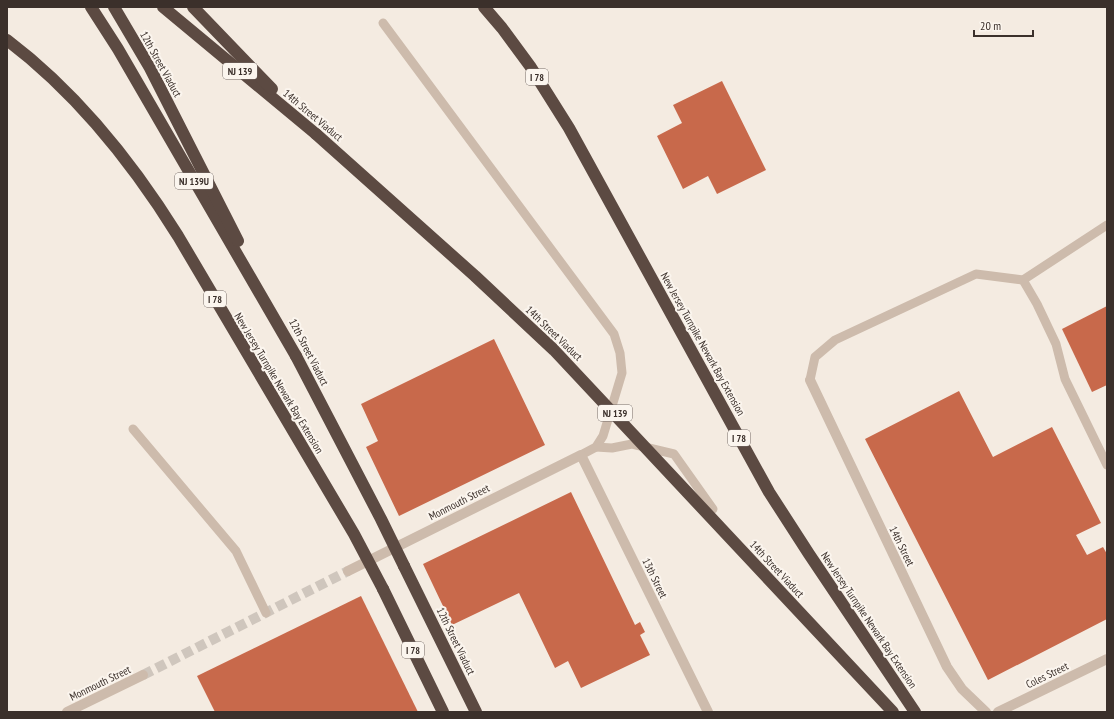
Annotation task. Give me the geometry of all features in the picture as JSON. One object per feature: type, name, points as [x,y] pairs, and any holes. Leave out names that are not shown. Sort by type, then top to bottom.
[{"type":"highway","name":"NJ 139U","points":[[90,7],[118,49],[296,356]]},
{"type":"highway","name":"12th Street Viaduct","points":[[114,7],[150,68],[296,356],[381,519],[476,712]]},
{"type":"highway","name":"14th Street Viaduct","points":[[163,7],[316,134],[469,271],[554,350],[893,712]]},
{"type":"highway","points":[[193,7],[316,134]]},
{"type":"highway","name":"New Jersey Turnpike Newark Bay Extension","points":[[484,7],[502,28],[530,66],[569,128],[769,492],[915,712]]},
{"type":"highway","name":"New Jersey Turnpike Newark Bay Extension","points":[[7,40],[48,74],[95,122],[128,162],[154,198],[354,534],[444,712]]},
{"type":"street","name":"14th Street","points":[[810,380],[947,668],[962,689],[986,712]]},
{"type":"street","name":"Monmouth Street","points":[[348,571],[580,455]]},
{"type":"street","name":"13th Street","points":[[580,455],[708,712]]},
{"type":"street","name":"Coles Street","points":[[998,712],[1107,659]]},
{"type":"street","name":"Monmouth Street","points":[[67,712],[143,675]]},
{"type":"lane","points":[[383,23],[614,334],[620,353],[622,373],[603,436],[596,447]]},
{"type":"lane","points":[[810,380],[815,357],[835,340],[976,274],[1023,280],[1107,224]]},
{"type":"lane","points":[[1023,280],[1037,304],[1056,344],[1065,379],[1107,465]]},
{"type":"lane","points":[[133,429],[236,551],[266,613]]},
{"type":"lane","points":[[580,455],[596,447],[612,448],[632,444],[674,454],[713,509]]},
{"type":"building","points":[[722,81],[766,170],[717,194],[708,176],[683,189],[657,136],[682,123],[673,105]]},
{"type":"building","points":[[1107,306],[1107,385],[1092,392],[1062,329]]},
{"type":"building","points":[[494,339],[545,445],[399,516],[366,447],[378,441],[361,404]]},
{"type":"building","points":[[959,391],[993,457],[1052,427],[1101,523],[1076,535],[1087,555],[1103,547],[1107,554],[1107,619],[988,680],[865,439]]},
{"type":"building","points":[[571,492],[635,625],[640,622],[645,632],[640,635],[650,655],[581,688],[568,661],[555,668],[519,593],[452,625],[423,564]]},
{"type":"building","points":[[361,596],[418,712],[215,712],[197,676]]},
{"type":"tunnel","points":[[143,675],[348,571]]}]
